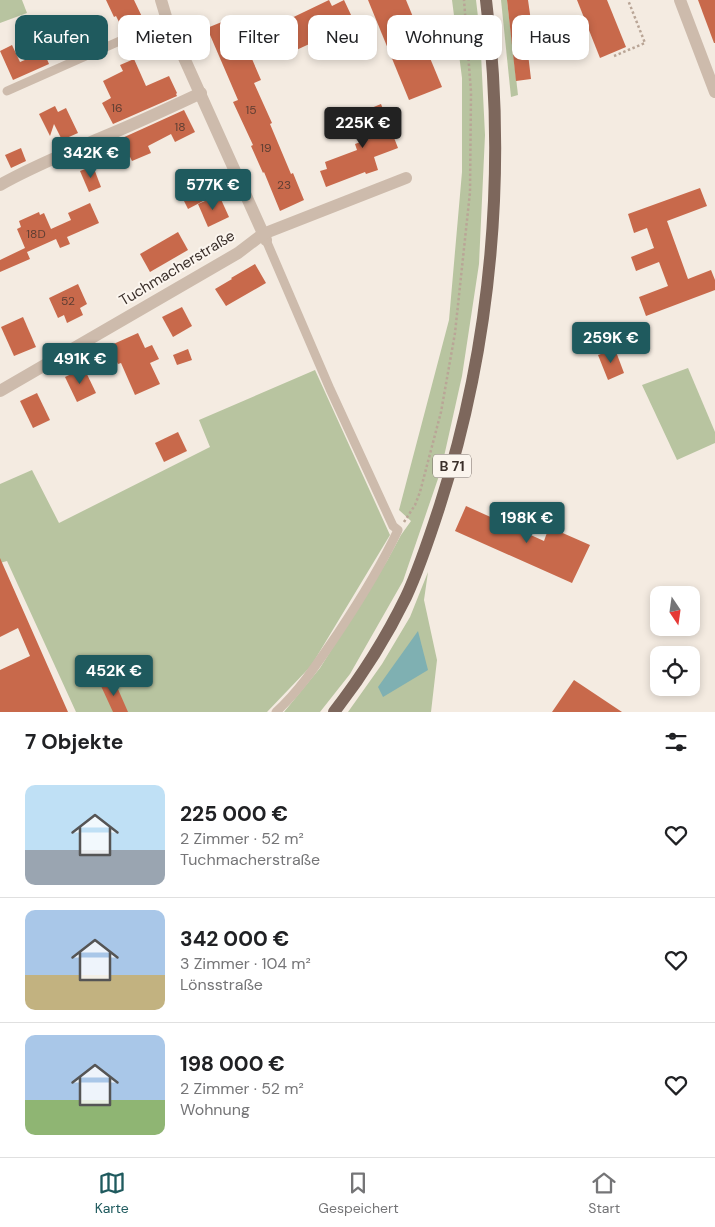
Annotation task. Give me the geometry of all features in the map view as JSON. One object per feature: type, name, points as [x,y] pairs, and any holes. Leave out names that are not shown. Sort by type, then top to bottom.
[{"type":"main road","name":"B 71","points":[[334,712],[375,654],[398,614],[413,582],[425,552],[451,470],[463,421],[484,307],[494,194],[494,80],[486,0]]},
{"type":"street","points":[[161,0],[166,15]]},
{"type":"street","points":[[680,0],[715,92]]},
{"type":"street","points":[[186,60],[265,237]]},
{"type":"street","points":[[0,185],[201,93]]},
{"type":"street","name":"Tuchmacherstraße","points":[[0,391],[265,237],[406,178]]},
{"type":"lane","points":[[7,91],[118,42]]},
{"type":"lane","points":[[265,237],[330,390],[393,526],[398,530],[373,578],[316,666],[293,695],[276,712]]},
{"type":"path","points":[[398,530],[410,515],[420,492],[441,412],[455,333],[470,192],[472,92],[464,0]]},
{"type":"path","points":[[614,56],[645,44],[628,0]]},
{"type":"green space","points":[[0,0],[22,0],[27,13],[15,15],[15,17],[0,23]]},
{"type":"green space","points":[[452,0],[476,0],[478,15],[454,15]]},
{"type":"green space","points":[[501,0],[507,0],[512,60],[514,60],[518,95],[511,97]]},
{"type":"green space","points":[[460,60],[481,60],[485,135],[479,264],[462,376],[441,470],[403,581],[350,674],[320,712],[284,712],[320,668],[411,521],[399,510],[449,320],[462,172],[462,78]]},
{"type":"green space","points":[[688,368],[715,432],[715,443],[677,460],[642,385]]},
{"type":"green space","points":[[315,370],[390,535],[311,666],[267,712],[76,712],[7,561],[0,563],[0,484],[32,470],[59,523],[210,447],[199,420]]},
{"type":"green space","points":[[428,572],[424,600],[437,660],[431,712],[348,712],[382,664],[410,617]]},
{"type":"water","points":[[418,631],[428,670],[383,697],[378,687]]},
{"type":"building","points":[[106,0],[134,0],[141,15],[118,15],[118,20],[116,16],[114,17]]},
{"type":"building","points":[[329,0],[332,6],[344,0],[351,15],[308,15],[308,45],[298,49],[298,15]]},
{"type":"building","points":[[368,0],[406,0],[412,15],[387,15],[387,46],[377,22],[377,15],[374,15]]},
{"type":"building","points":[[507,0],[528,0],[530,15],[512,15],[512,45]]},
{"type":"building","points":[[577,0],[607,0],[626,47],[600,58],[589,30],[589,15],[583,15]]},
{"type":"building","points":[[698,0],[715,0],[715,43],[714,43]]},
{"type":"building","points":[[220,23],[220,58],[210,35],[210,27]]},
{"type":"building","points":[[12,45],[15,51],[15,60],[19,60],[20,62],[25,60],[47,60],[49,64],[13,80],[0,51]]},
{"type":"building","points":[[134,60],[146,86],[169,76],[177,96],[113,124],[102,103],[111,98],[103,81],[123,71],[120,65]]},
{"type":"building","points":[[221,60],[252,60],[261,80],[254,83],[272,123],[270,124],[291,174],[293,173],[304,200],[280,211],[233,102],[238,100]]},
{"type":"building","points":[[393,60],[431,60],[442,87],[409,100]]},
{"type":"building","points":[[514,60],[529,60],[531,79],[516,81]]},
{"type":"building","points":[[381,104],[398,148],[374,157],[378,170],[366,174],[365,172],[326,187],[320,171],[327,169],[325,162],[357,150],[355,144],[369,139],[359,113]]},
{"type":"building","points":[[55,106],[58,112],[66,108],[78,133],[62,140],[54,124],[50,136],[39,114]]},
{"type":"building","points":[[184,110],[195,132],[175,142],[171,134],[148,146],[151,153],[132,161],[130,157],[124,160],[122,155],[104,163],[98,150]]},
{"type":"building","points":[[21,148],[26,161],[11,168],[5,155]]},
{"type":"building","points":[[93,166],[101,187],[89,192],[80,171]]},
{"type":"building","points":[[198,185],[205,200],[188,209],[180,193]]},
{"type":"building","points":[[700,188],[707,206],[667,221],[688,279],[711,270],[715,280],[715,290],[646,316],[639,297],[668,286],[659,262],[636,271],[631,257],[654,248],[647,228],[634,233],[628,214]]},
{"type":"building","points":[[219,195],[229,217],[208,227],[198,204]]},
{"type":"building","points":[[90,203],[99,223],[67,237],[70,244],[60,248],[56,239],[27,252],[30,259],[0,272],[0,260],[25,248],[17,229],[21,227],[19,221],[39,212],[40,215],[44,213],[51,229],[71,220],[68,213]]},
{"type":"building","points":[[178,232],[188,250],[150,272],[140,254]]},
{"type":"building","points":[[255,264],[266,283],[226,306],[215,289]]},
{"type":"building","points":[[78,284],[87,304],[80,308],[83,315],[67,323],[64,315],[58,318],[49,298]]},
{"type":"building","points":[[182,307],[192,326],[173,337],[162,317]]},
{"type":"building","points":[[23,317],[36,347],[14,356],[1,327]]},
{"type":"building","points":[[138,333],[145,348],[152,345],[159,359],[150,363],[160,384],[135,395],[121,363],[118,364],[109,346]]},
{"type":"building","points":[[188,349],[192,360],[177,365],[173,355]]},
{"type":"building","points":[[615,349],[624,373],[608,380],[598,355]]},
{"type":"building","points":[[84,368],[96,393],[77,402],[65,377]]},
{"type":"building","points":[[37,393],[50,420],[33,428],[20,401]]},
{"type":"building","points":[[178,432],[187,451],[164,462],[155,443]]},
{"type":"building","points":[[466,506],[544,541],[549,527],[590,545],[572,583],[455,531]]},
{"type":"building","points":[[0,558],[68,712],[0,712],[0,670],[30,656],[18,628],[0,637]]},
{"type":"building","points":[[114,680],[128,712],[113,712],[101,686]]},
{"type":"building","points":[[574,680],[622,712],[552,712]]}]
